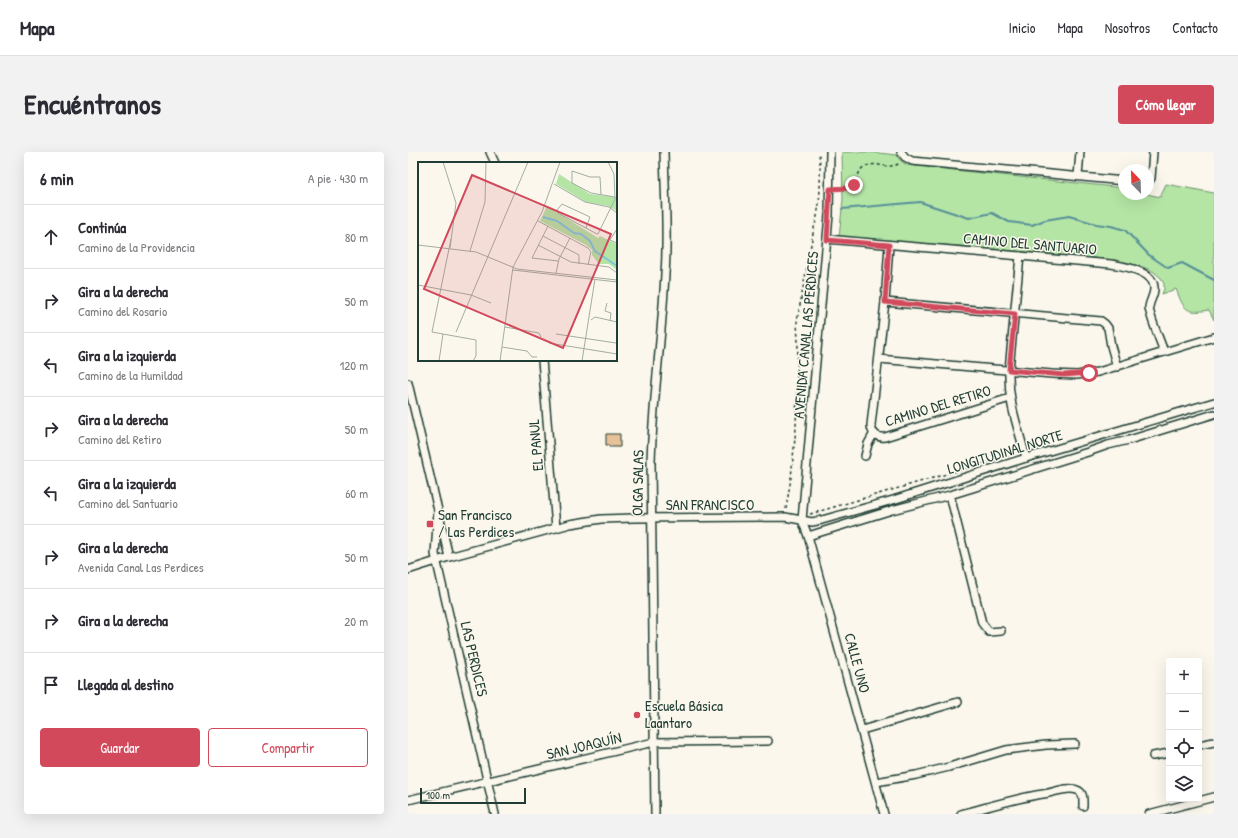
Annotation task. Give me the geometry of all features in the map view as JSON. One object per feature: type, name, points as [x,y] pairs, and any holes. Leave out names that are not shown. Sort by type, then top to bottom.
[{"type":"street","points":[[490,152],[495,162]]},
{"type":"street","name":"OLGA SALAS","points":[[655,814],[651,518],[652,436],[667,234],[664,152]]},
{"type":"street","name":"AVENIDA CANAL LAS PERDICES","points":[[802,520],[827,240],[830,189],[830,152]]},
{"type":"street","points":[[1078,176],[1080,152]]},
{"type":"street","points":[[1152,164],[1153,152]]},
{"type":"street","points":[[903,155],[912,161],[1118,179]]},
{"type":"street","name":"CAMINO DEL SANTUARIO","points":[[827,240],[1111,264],[1130,268],[1152,280],[1154,286],[1149,308],[1164,352]]},
{"type":"street","name":"CAMINO DEL RETIRO","points":[[889,245],[885,302],[871,425],[874,433],[879,437],[885,437],[1010,398]]},
{"type":"street","points":[[1020,256],[1009,370],[1012,412],[1026,458]]},
{"type":"street","points":[[885,302],[1101,321],[1106,324],[1108,328],[1111,346],[1117,366]]},
{"type":"street","points":[[879,358],[1077,375],[1098,372],[1214,337]]},
{"type":"street","name":"EL PANUL","points":[[542,361],[556,528]]},
{"type":"street","name":"LAS PERDICES","points":[[408,383],[448,557]]},
{"type":"street","name":"LONGITUDINAL NORTE","points":[[802,520],[812,522],[822,520],[893,500],[1026,458],[1214,402]]},
{"type":"street","name":"LONGITUDINAL NORTE","points":[[808,536],[892,510],[950,495],[1108,445],[1130,440],[1214,414]]},
{"type":"street","points":[[865,456],[868,444],[874,433]]},
{"type":"street","points":[[950,495],[982,623],[988,632],[1002,631]]},
{"type":"street","name":"LAS PERDICES","points":[[438,510],[436,554],[489,782],[495,814]]},
{"type":"street","name":"SAN FRANCISCO","points":[[408,570],[448,557],[570,524],[601,519],[785,517],[802,520]]},
{"type":"street","name":"CALLE UNO","points":[[802,520],[808,536],[884,814]]},
{"type":"street","points":[[862,730],[958,702]]},
{"type":"street","name":"SAN JOAQUÍN","points":[[408,800],[654,742],[768,741]]},
{"type":"street","points":[[1202,744],[1214,742]]},
{"type":"street","points":[[876,782],[922,774],[1006,750],[1046,745],[1075,744]]},
{"type":"street","points":[[1153,756],[1166,754]]},
{"type":"street","points":[[962,814],[1037,795],[1068,789],[1077,790],[1081,793],[1083,798],[1083,806]]},
{"type":"street","points":[[1149,814],[1214,797]]},
{"type":"path","points":[[785,517],[796,428],[797,321],[817,218],[820,169],[819,152]]},
{"type":"path","points":[[830,189],[850,188],[856,182],[859,172],[867,165],[876,164],[892,166],[900,163],[903,155]]},
{"type":"green space","points":[[842,152],[869,152],[897,155],[906,165],[1118,187],[1118,200],[1154,200],[1154,196],[1160,197],[1166,184],[1214,193],[1214,320],[1209,310],[1191,311],[1187,309],[1181,302],[1176,289],[1162,294],[1164,284],[1161,278],[1154,272],[1146,268],[1115,260],[960,246],[839,238],[843,199]]},
{"type":"building","points":[[606,434],[620,434],[620,447],[609,447],[609,445],[606,445]]},
{"type":"waterway","points":[[842,209],[920,202],[969,218],[992,213],[1009,222],[1032,225],[1045,220],[1069,216],[1096,224],[1125,230],[1149,255],[1168,268],[1182,263],[1214,280]]},
{"type":"place","name":"San Francisco / Las Perdices","points":[[430,524]]},
{"type":"place","name":"Escuela Básica Laantaro","points":[[637,715]]},
{"type":"route","points":[[854,185],[850,188],[830,189],[827,240],[889,245],[885,302],[1015,314],[1009,370],[1064,375],[1089,373]]}]
